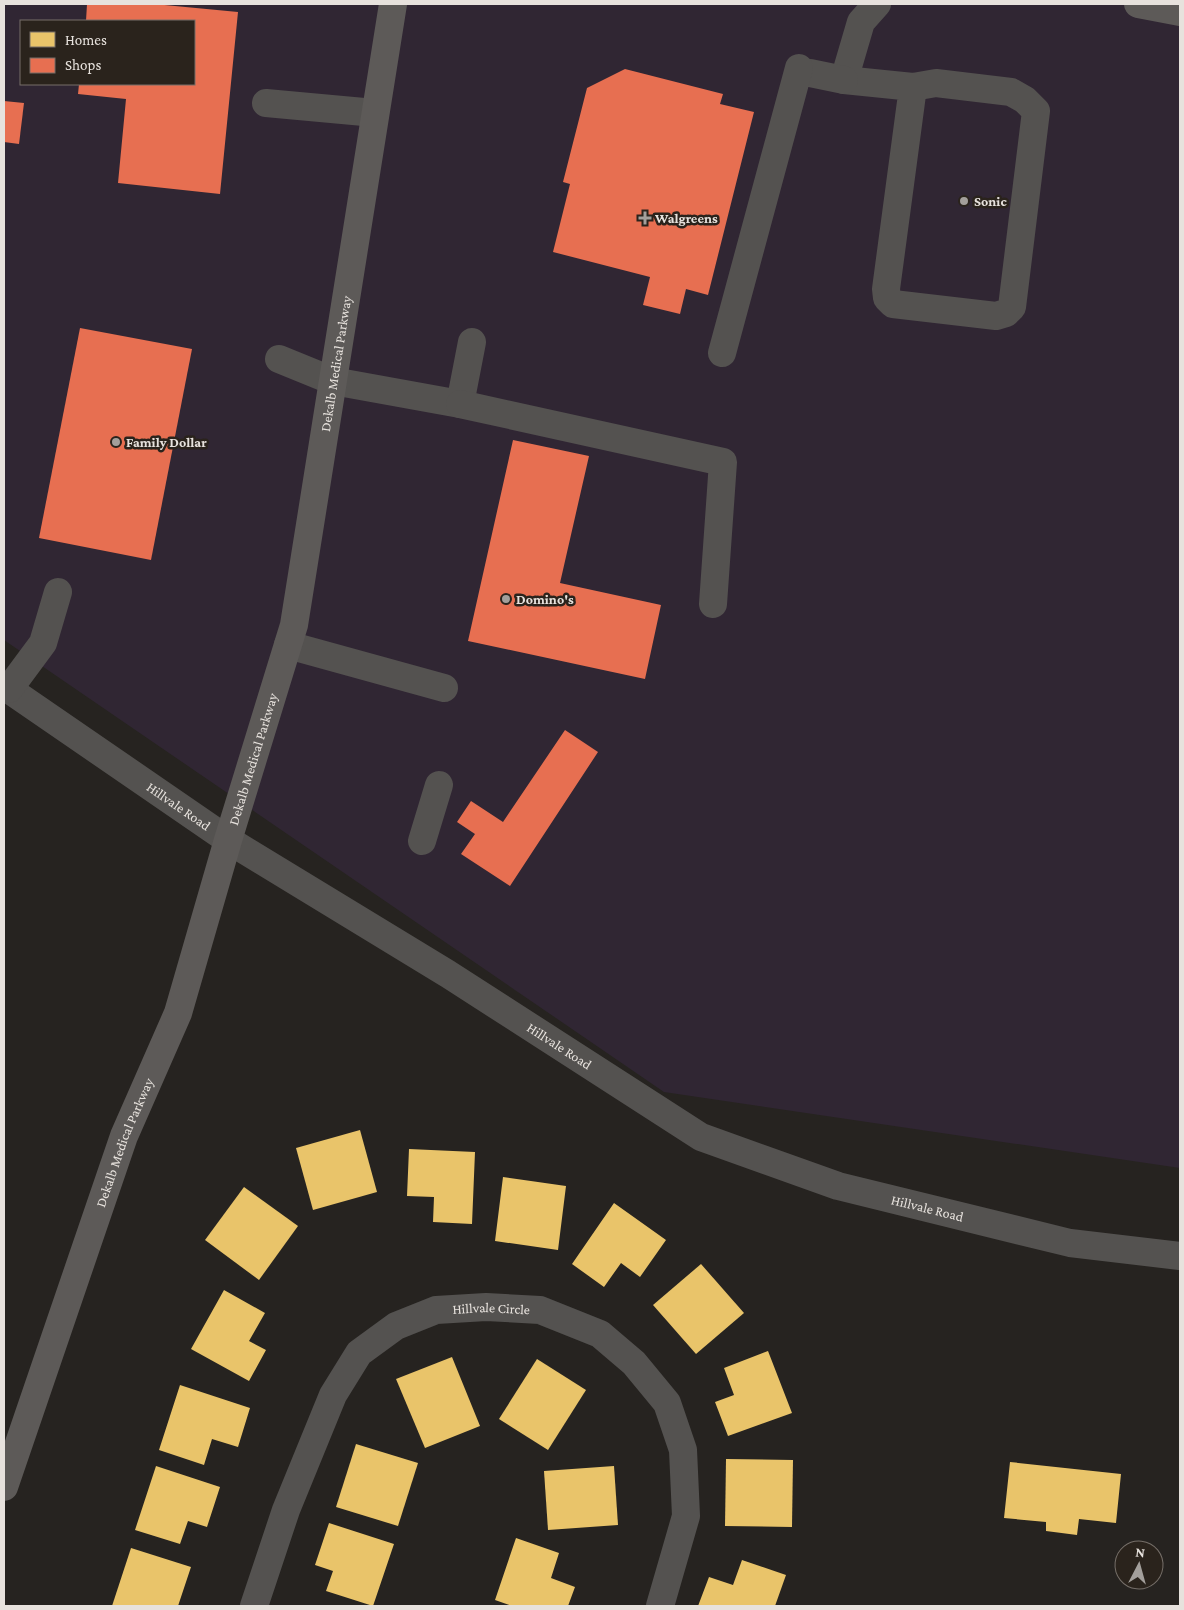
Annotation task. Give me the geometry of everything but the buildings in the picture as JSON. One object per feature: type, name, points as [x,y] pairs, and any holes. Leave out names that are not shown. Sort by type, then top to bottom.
[{"type":"main road","name":"Dekalb Medical Parkway","points":[[4,1487],[124,1136],[178,1014],[296,615],[393,4]]},
{"type":"main road","points":[[1138,4],[1180,12]]},
{"type":"street","points":[[844,80],[864,10]]},
{"type":"street","points":[[722,353],[804,71],[844,80],[913,87],[936,82],[1012,92],[1025,100],[1036,112],[1012,307],[1006,313],[996,316],[893,304],[887,298],[886,289],[913,87]]},
{"type":"street","points":[[266,103],[375,113]]},
{"type":"street","points":[[460,404],[472,342]]},
{"type":"street","points":[[279,358],[333,381],[460,404],[723,462],[714,604]]},
{"type":"street","points":[[7,687],[42,643],[58,592]]},
{"type":"street","points":[[288,645],[444,688]]},
{"type":"street","name":"Hillvale Road","points":[[7,687],[228,840],[448,974],[701,1137],[838,1186],[858,1191],[1070,1243],[1180,1256]]},
{"type":"street","points":[[422,841],[439,785]]},
{"type":"street","name":"Hillvale Circle","points":[[254,1606],[286,1510],[333,1395],[359,1353],[396,1326],[436,1310],[486,1307],[540,1310],[600,1334],[634,1363],[667,1403],[683,1450],[686,1516],[660,1606]]},
{"type":"shaded area","points":[[4,4],[1180,4],[1180,1168],[664,1092],[4,640]]},
{"type":"place","name":"Sonic","points":[[964,201]]},
{"type":"place","name":"Walgreens","points":[[645,218]]},
{"type":"place","name":"Family Dollar","points":[[116,442]]},
{"type":"place","name":"Domino's","points":[[506,599]]}]
